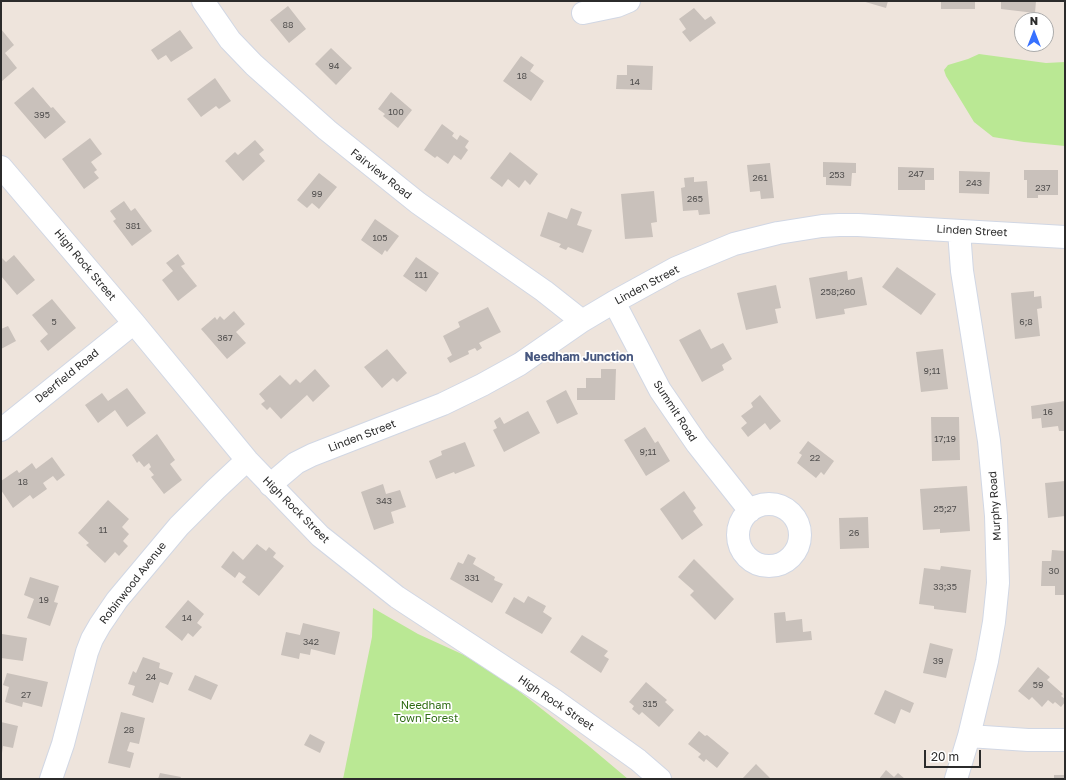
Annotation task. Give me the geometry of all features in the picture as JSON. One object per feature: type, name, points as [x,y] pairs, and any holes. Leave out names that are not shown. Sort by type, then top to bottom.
[{"type":"street","name":"Fairview Road","points":[[203,1],[230,40],[254,65],[327,130],[418,203],[544,291],[582,321]]},
{"type":"street","points":[[583,13],[617,6],[629,1]]},
{"type":"street","name":"High Rock Street","points":[[1,167],[134,323],[247,460],[320,536],[397,597],[554,700],[638,760],[660,779]]},
{"type":"street","name":"Linden Street","points":[[270,485],[296,463],[312,455],[444,404],[482,385],[520,364],[582,321],[614,302],[676,268],[734,244],[778,233],[822,226],[858,225],[1065,237]]},
{"type":"street","name":"Murphy Road","points":[[956,779],[970,736],[984,676],[994,622],[998,583],[998,544],[989,441],[962,271],[959,230]]},
{"type":"street","name":"Summit Road","points":[[614,302],[660,390],[697,444],[750,512]]},
{"type":"street","name":"Deerfield Road","points":[[1,430],[134,323]]},
{"type":"street","name":"Robinwood Avenue","points":[[51,779],[63,744],[87,652],[100,625],[117,600],[179,526],[216,488],[247,460]]},
{"type":"street","points":[[970,736],[1028,740],[1065,740]]},
{"type":"green space","points":[[979,54],[1046,63],[1065,62],[1065,146],[993,137],[974,122],[946,76],[944,70],[948,65]]},
{"type":"green space","name":"Needham Town Forest","points":[[373,608],[418,634],[464,655],[510,684],[628,779],[343,779],[372,637]]},
{"type":"building","points":[[862,1],[888,1],[886,8]]},
{"type":"building","points":[[941,1],[975,1],[975,9],[941,9]]},
{"type":"building","points":[[1001,1],[1036,1],[1035,12],[1001,9]]},
{"type":"building","points":[[288,6],[306,29],[289,43],[270,20]]},
{"type":"building","points":[[694,8],[705,20],[711,16],[716,23],[690,42],[682,32],[686,29],[679,19]]},
{"type":"building","points":[[1,29],[14,45],[5,53],[17,68],[1,82]]},
{"type":"building","points":[[180,30],[193,48],[171,62],[166,55],[158,60],[151,50]]},
{"type":"building","points":[[331,48],[352,68],[336,85],[315,64]]},
{"type":"building","points":[[521,56],[534,65],[530,71],[544,81],[531,101],[503,81]]},
{"type":"building","points":[[627,65],[653,66],[652,90],[616,89],[617,75],[627,75]]},
{"type":"building","points":[[215,78],[231,101],[219,109],[216,106],[201,117],[187,99]]},
{"type":"building","points":[[33,87],[51,108],[53,107],[66,122],[45,139],[14,103]]},
{"type":"building","points":[[391,92],[412,110],[398,128],[383,116],[385,114],[378,109]]},
{"type":"building","points":[[442,124],[454,133],[452,136],[457,140],[460,135],[469,141],[465,147],[468,150],[461,160],[454,155],[448,164],[437,156],[435,158],[424,150]]},
{"type":"building","points":[[90,138],[102,154],[91,162],[97,170],[94,172],[99,178],[84,189],[62,159]]},
{"type":"building","points":[[255,140],[264,150],[259,154],[265,161],[243,181],[225,161],[235,152],[238,155]]},
{"type":"building","points":[[510,152],[538,174],[530,185],[525,180],[519,188],[508,179],[502,187],[490,178]]},
{"type":"building","points":[[823,162],[856,163],[856,173],[852,173],[851,186],[826,185],[826,177],[823,177]]},
{"type":"building","points":[[770,163],[774,198],[761,199],[760,191],[750,192],[747,165]]},
{"type":"building","points":[[898,167],[934,168],[934,180],[925,180],[925,190],[898,190]]},
{"type":"building","points":[[1024,170],[1058,170],[1058,195],[1038,195],[1038,198],[1027,198],[1027,180],[1024,180]]},
{"type":"building","points":[[959,171],[990,172],[989,194],[959,193]]},
{"type":"building","points":[[319,173],[337,187],[319,209],[312,203],[307,208],[297,200]]},
{"type":"building","points":[[694,177],[694,182],[707,181],[710,214],[699,215],[698,210],[683,211],[681,188],[685,187],[684,178]]},
{"type":"building","points":[[654,191],[657,222],[651,223],[653,237],[625,239],[621,194]]},
{"type":"building","points":[[124,201],[131,211],[135,208],[152,231],[132,246],[113,221],[116,219],[110,211]]},
{"type":"building","points":[[571,208],[582,212],[577,225],[592,230],[583,253],[568,247],[566,250],[559,247],[561,244],[540,236],[548,212],[567,219]]},
{"type":"building","points":[[375,219],[399,236],[387,252],[385,250],[382,255],[361,240]]},
{"type":"building","points":[[178,254],[185,264],[181,266],[197,286],[178,301],[162,280],[173,271],[166,263]]},
{"type":"building","points":[[14,255],[35,280],[17,295],[1,276],[1,257],[6,262]]},
{"type":"building","points":[[416,257],[439,273],[426,292],[403,276]]},
{"type":"building","points":[[897,267],[936,294],[921,315],[882,287]]},
{"type":"building","points":[[847,271],[848,280],[862,277],[867,305],[844,309],[845,314],[816,319],[809,278]]},
{"type":"building","points":[[776,285],[781,308],[775,309],[778,323],[746,330],[737,293]]},
{"type":"building","points":[[1034,291],[1034,297],[1041,296],[1042,308],[1037,309],[1040,336],[1015,339],[1011,293]]},
{"type":"building","points":[[52,299],[76,328],[48,351],[40,341],[48,334],[32,315]]},
{"type":"building","points":[[488,307],[501,332],[479,343],[482,348],[477,351],[475,348],[468,351],[469,354],[450,363],[447,358],[452,355],[443,336],[460,327],[458,322]]},
{"type":"building","points":[[234,311],[245,324],[236,332],[246,343],[227,359],[201,329],[215,317],[217,320],[220,316],[224,320]]},
{"type":"building","points":[[8,326],[16,341],[1,349],[1,329]]},
{"type":"building","points":[[700,329],[711,349],[723,343],[732,359],[722,365],[724,370],[702,382],[679,340]]},
{"type":"building","points":[[387,349],[407,373],[397,382],[393,378],[382,388],[364,367]]},
{"type":"building","points":[[943,349],[948,389],[921,392],[916,352]]},
{"type":"building","points":[[315,369],[330,386],[313,402],[307,395],[281,419],[270,407],[267,410],[261,404],[265,401],[259,394],[280,375],[290,385],[296,379],[300,383]]},
{"type":"building","points":[[601,369],[616,369],[615,400],[577,400],[577,388],[586,388],[586,378],[601,378]]},
{"type":"building","points":[[127,388],[146,413],[127,427],[115,410],[98,423],[85,405],[102,393],[108,401]]},
{"type":"building","points":[[566,390],[578,414],[557,424],[546,401]]},
{"type":"building","points":[[760,395],[781,421],[770,430],[765,423],[748,437],[741,428],[747,423],[741,416],[753,407],[751,403]]},
{"type":"building","points":[[1065,401],[1065,431],[1059,431],[1058,426],[1042,428],[1041,418],[1032,419],[1031,406]]},
{"type":"building","points":[[528,411],[540,433],[504,452],[493,430],[497,428],[494,421],[500,417],[504,424]]},
{"type":"building","points":[[931,417],[959,417],[960,460],[932,461]]},
{"type":"building","points":[[645,427],[655,443],[658,441],[670,461],[646,476],[624,440]]},
{"type":"building","points":[[157,434],[175,460],[170,464],[182,480],[164,494],[151,477],[154,475],[149,469],[151,467],[149,463],[144,467],[139,461],[137,463],[132,455]]},
{"type":"building","points":[[808,441],[834,461],[824,475],[821,472],[816,478],[797,463],[802,455],[799,453]]},
{"type":"building","points":[[465,442],[475,466],[455,474],[454,472],[436,479],[429,461],[442,455],[441,451]]},
{"type":"building","points":[[52,457],[65,475],[57,481],[53,476],[43,483],[47,489],[33,499],[30,495],[13,508],[1,490],[1,481],[17,470],[19,473],[32,463],[36,469]]},
{"type":"building","points":[[1065,481],[1065,516],[1048,518],[1045,483]]},
{"type":"building","points":[[383,484],[386,494],[400,490],[406,507],[391,512],[394,523],[374,530],[361,492]]},
{"type":"building","points":[[967,486],[970,531],[940,533],[940,529],[923,530],[920,489]]},
{"type":"building","points":[[684,491],[696,508],[693,511],[703,525],[682,540],[660,509]]},
{"type":"building","points":[[108,500],[129,519],[122,527],[129,534],[123,541],[128,546],[119,556],[115,552],[105,563],[86,545],[89,543],[78,533]]},
{"type":"building","points":[[868,517],[869,548],[840,549],[839,518]]},
{"type":"building","points":[[257,544],[266,551],[269,547],[276,553],[273,557],[284,566],[259,596],[242,582],[246,577],[239,572],[235,578],[221,567],[233,551],[243,560]]},
{"type":"building","points":[[1052,550],[1065,551],[1064,595],[1055,595],[1055,586],[1041,586],[1042,561],[1051,561]]},
{"type":"building","points":[[468,554],[476,558],[473,564],[495,577],[494,580],[503,584],[492,603],[450,579],[458,562],[463,564]]},
{"type":"building","points":[[694,559],[734,599],[715,620],[690,595],[694,591],[678,577]]},
{"type":"building","points":[[941,566],[971,570],[966,613],[934,609],[934,606],[919,604],[924,568],[940,570]]},
{"type":"building","points":[[30,577],[59,586],[54,602],[58,603],[50,626],[27,618],[34,599],[24,595]]},
{"type":"building","points":[[528,596],[546,606],[543,612],[552,618],[542,634],[505,613],[514,597],[524,603]]},
{"type":"building","points":[[188,600],[204,614],[197,623],[202,627],[193,637],[188,633],[182,641],[165,627]]},
{"type":"building","points":[[785,612],[786,621],[802,619],[803,632],[811,631],[812,640],[776,643],[774,613]]},
{"type":"building","points":[[303,623],[340,632],[335,655],[311,649],[310,655],[300,653],[299,659],[281,655],[286,632],[300,635]]},
{"type":"building","points":[[2,634],[27,638],[23,661],[1,658]]},
{"type":"building","points":[[582,635],[608,651],[604,656],[609,659],[601,673],[570,652]]},
{"type":"building","points":[[930,643],[953,649],[946,678],[923,673]]},
{"type":"building","points":[[143,657],[160,663],[159,668],[173,673],[168,685],[160,682],[153,703],[132,695],[135,686],[128,684],[133,671],[136,673]]},
{"type":"building","points":[[1038,667],[1050,677],[1047,680],[1063,694],[1061,696],[1065,699],[1065,702],[1061,707],[1055,702],[1053,704],[1048,700],[1042,707],[1032,697],[1029,700],[1018,691]]},
{"type":"building","points":[[7,673],[48,682],[42,707],[23,702],[22,707],[5,702],[9,687],[3,685]]},
{"type":"building","points":[[195,675],[218,685],[211,700],[188,690]]},
{"type":"building","points":[[646,682],[667,700],[665,702],[674,710],[659,727],[642,712],[639,715],[632,709],[634,706],[629,702]]},
{"type":"building","points":[[885,690],[914,703],[910,713],[901,709],[895,724],[874,714]]},
{"type":"building","points":[[121,712],[145,718],[139,744],[130,742],[127,751],[134,753],[130,768],[108,763]]},
{"type":"building","points":[[1,722],[18,726],[13,748],[3,746],[2,753]]},
{"type":"building","points":[[699,731],[705,736],[707,735],[729,753],[717,768],[706,759],[704,762],[698,757],[701,754],[688,744]]},
{"type":"building","points":[[310,734],[325,742],[320,753],[304,745]]},
{"type":"building","points":[[756,764],[770,778],[742,779]]},
{"type":"building","points":[[886,770],[894,777],[898,773],[905,779],[879,779]]},
{"type":"building","points":[[160,773],[181,777],[180,779],[158,779]]},
{"type":"building","points":[[1054,775],[1065,775],[1065,779],[1054,779]]},
{"type":"district","name":"Needham Junction","points":[[579,357]]}]
